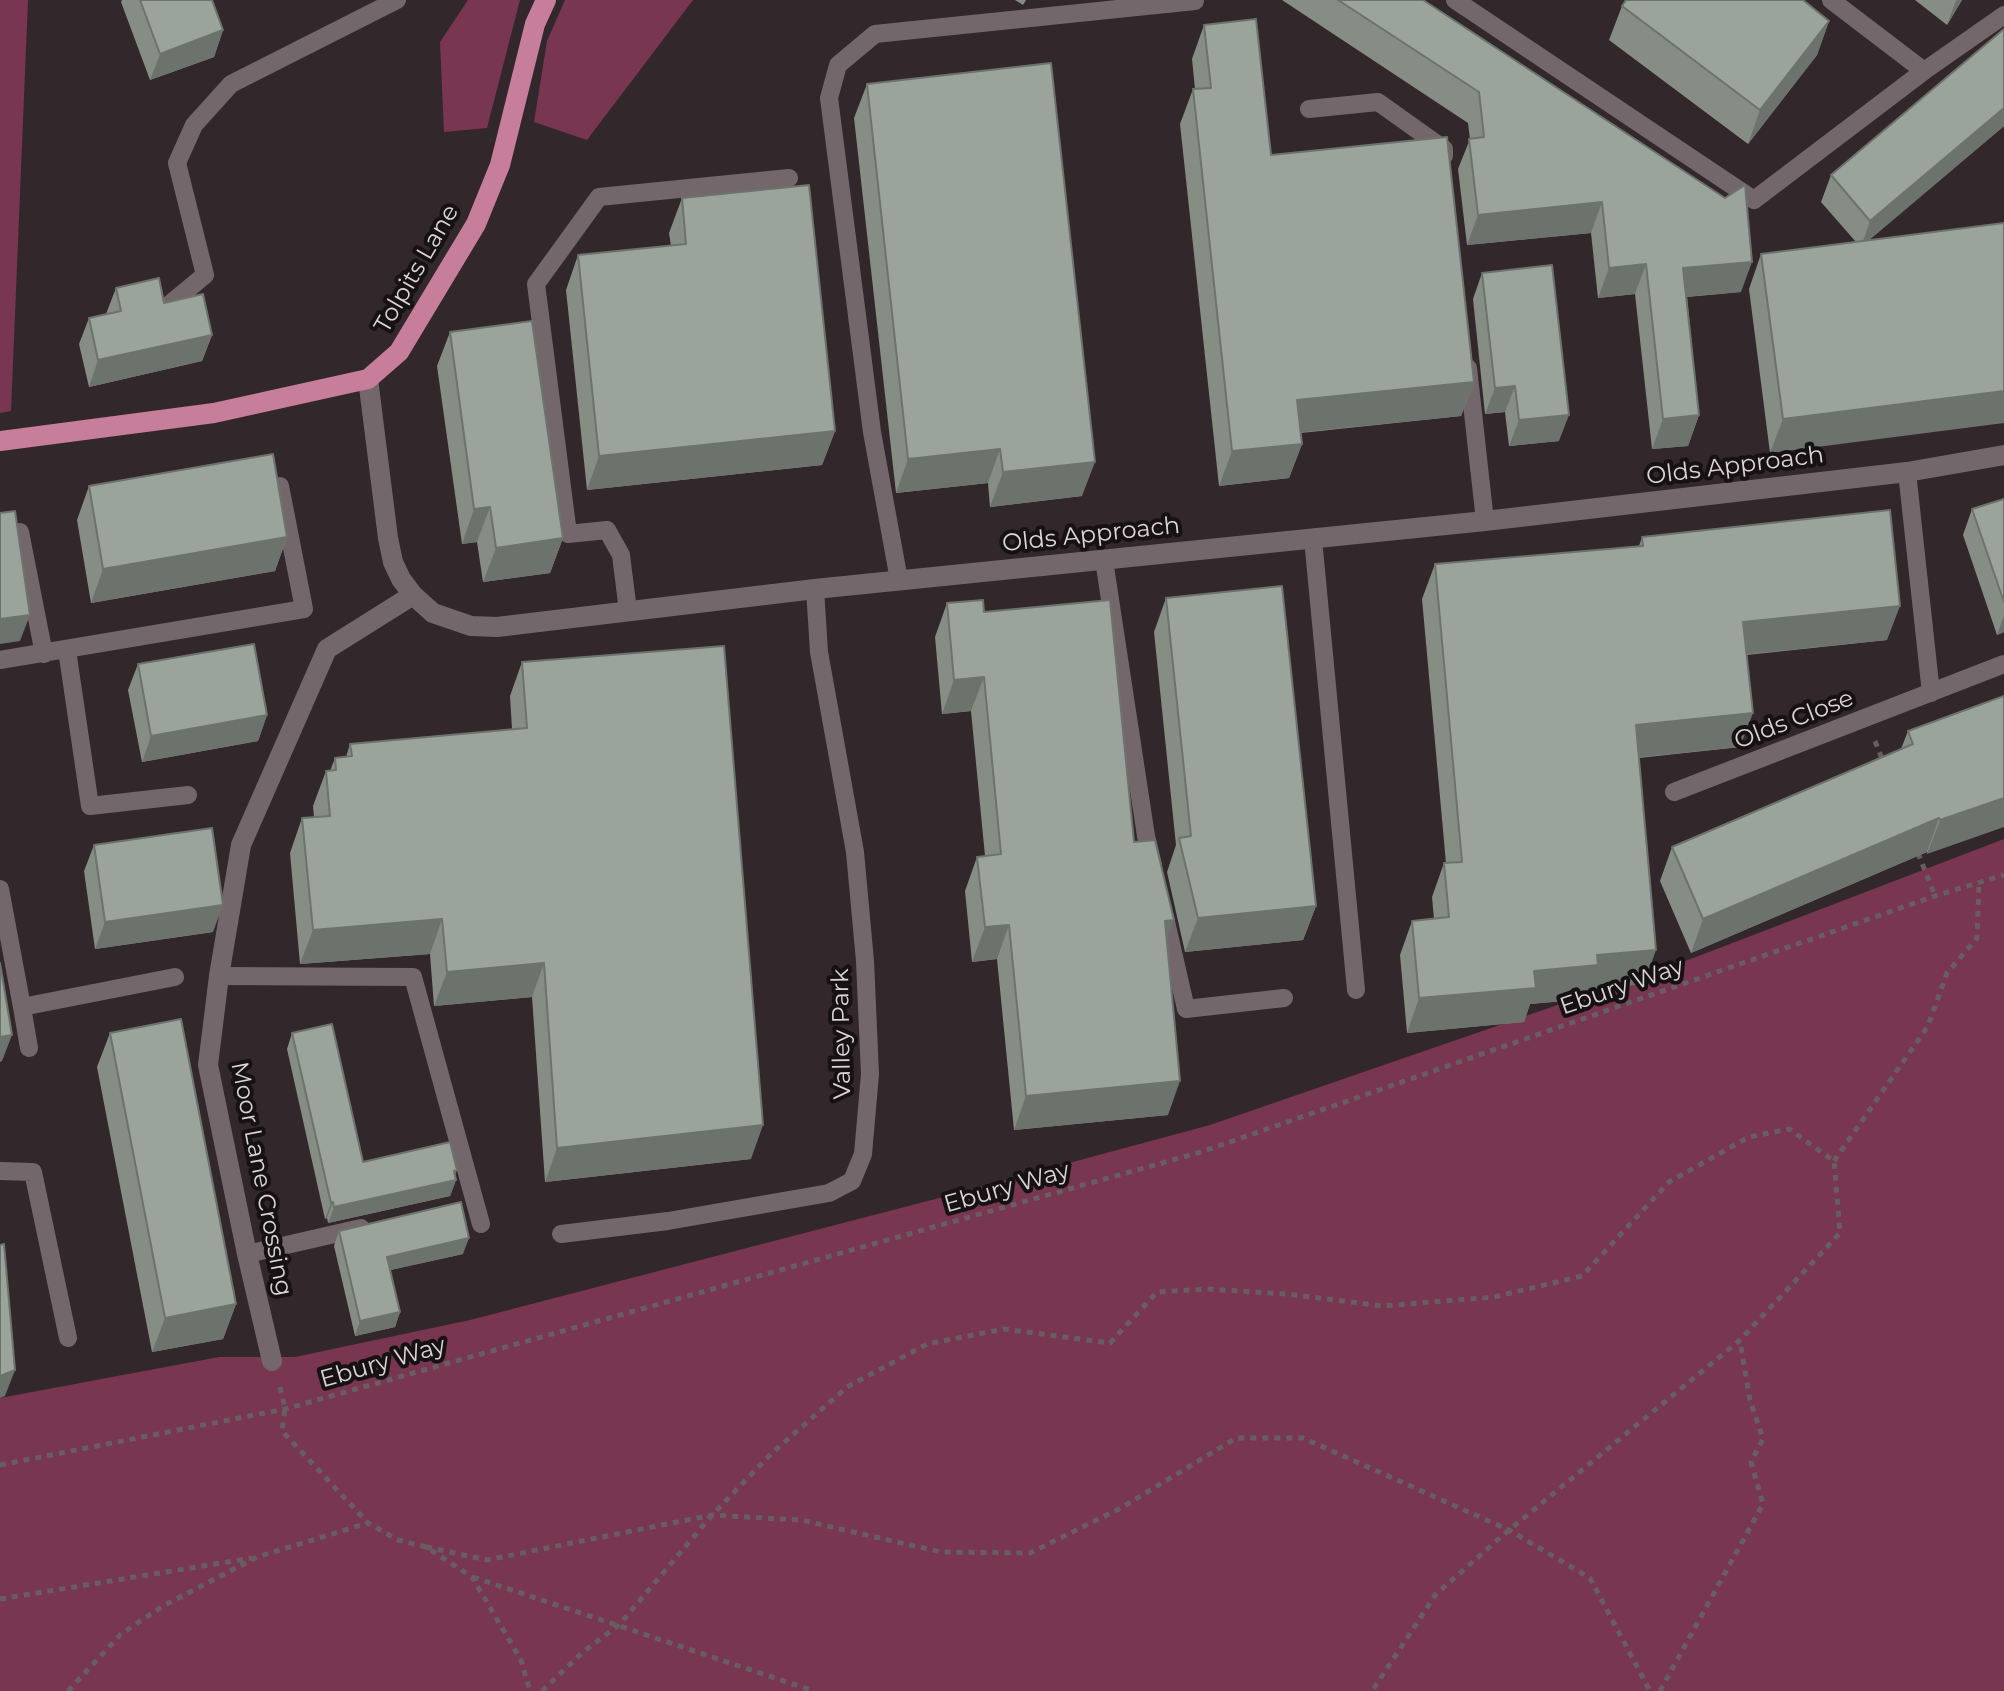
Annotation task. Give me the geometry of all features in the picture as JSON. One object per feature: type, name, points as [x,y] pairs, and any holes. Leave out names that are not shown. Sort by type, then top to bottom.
[{"type":"main road","name":"Tolpits Lane","points":[[0,441],[214,413],[368,379],[399,352],[476,224],[500,165],[535,24],[546,0]]},
{"type":"street","name":"Olds Approach","points":[[368,379],[393,562],[413,595],[433,613],[471,626],[497,627],[815,589],[1485,521],[1907,472],[2004,455]]},
{"type":"street","name":"Moor Lane Crossing","points":[[272,1361],[208,1065],[241,845],[327,649],[413,595]]},
{"type":"lane","points":[[170,304],[205,275],[177,163],[194,125],[231,84],[397,0]]},
{"type":"lane","points":[[1455,0],[1754,200],[1924,71],[2004,15]]},
{"type":"lane","points":[[1831,0],[1924,71]]},
{"type":"lane","points":[[899,580],[872,432],[829,98],[838,65],[875,34],[1195,1]]},
{"type":"lane","points":[[1309,109],[1378,102],[1444,149],[1447,180]]},
{"type":"lane","points":[[628,611],[621,555],[607,530],[568,534],[536,284],[599,197],[789,178]]},
{"type":"lane","points":[[1466,350],[1485,521]]},
{"type":"lane","points":[[1907,472],[1931,693]]},
{"type":"lane","points":[[0,660],[304,609],[280,486]]},
{"type":"lane","points":[[20,532],[44,654]]},
{"type":"lane","points":[[1313,539],[1356,990]]},
{"type":"lane","points":[[1104,560],[1146,836],[1186,1009],[1284,998]]},
{"type":"lane","name":"Valley Park","points":[[561,1234],[668,1221],[829,1193],[852,1181],[863,1154],[870,1074],[865,961],[855,852],[819,652],[815,589]]},
{"type":"lane","points":[[67,650],[90,806],[188,795]]},
{"type":"lane","name":"Olds Close","points":[[1674,792],[2004,664]]},
{"type":"lane","points":[[1,899],[29,1048]]},
{"type":"lane","points":[[219,976],[413,977],[481,1224]]},
{"type":"lane","points":[[22,1007],[175,977]]},
{"type":"lane","points":[[0,1171],[33,1172],[68,1338]]},
{"type":"lane","points":[[247,1254],[386,1222]]},
{"type":"path","points":[[1866,718],[1888,775]]},
{"type":"path","points":[[1916,846],[1935,896]]},
{"type":"path","name":"Ebury Way","points":[[0,1465],[285,1409],[1201,1152],[1935,896],[2004,875]]},
{"type":"path","points":[[1372,1691],[1436,1594],[1740,1340],[1840,1233],[1834,1161],[1928,1026],[1947,973],[1977,938],[1979,884]]},
{"type":"path","points":[[542,1691],[583,1652],[619,1625],[712,1515],[771,1454],[847,1387],[927,1344],[1004,1329],[1110,1343],[1157,1292],[1206,1289],[1287,1294],[1382,1306],[1494,1297],[1582,1276],[1669,1182],[1749,1137],[1789,1129],[1834,1161]]},
{"type":"path","points":[[1660,1691],[1763,1504],[1751,1462],[1763,1439],[1750,1400],[1740,1340]]},
{"type":"path","points":[[285,1409],[282,1431],[368,1523],[398,1540],[487,1560],[712,1515],[801,1520],[941,1552],[1030,1553],[1121,1508],[1236,1438],[1303,1438],[1509,1530],[1590,1578],[1650,1691]]},
{"type":"path","points":[[0,1599],[257,1557],[368,1523]]},
{"type":"path","points":[[426,1547],[472,1577],[814,1691]]},
{"type":"path","points":[[68,1691],[121,1634],[163,1606],[257,1557]]},
{"type":"path","points":[[472,1577],[521,1660],[530,1691]]},
{"type":"shaded area","points":[[0,0],[28,0],[11,411],[0,413]]},
{"type":"shaded area","points":[[468,0],[520,0],[487,128],[444,132],[440,42]]},
{"type":"shaded area","points":[[565,0],[693,0],[587,140],[534,122],[547,41]]},
{"type":"shaded area","points":[[2004,839],[2004,1691],[0,1691],[0,1398],[219,1357],[295,1357],[470,1320],[1210,1125],[1688,960]]},
{"type":"building","points":[[140,0],[212,0],[223,30],[160,54]]},
{"type":"building","points":[[1338,0],[1423,0],[1725,198],[1745,185],[1752,262],[1683,268],[1699,415],[1663,419],[1646,264],[1609,268],[1602,202],[1478,215],[1469,139],[1484,137],[1479,92]]},
{"type":"building","points":[[1626,0],[1803,0],[1829,21],[1760,110],[1622,6]]},
{"type":"building","points":[[1256,19],[1271,155],[1447,137],[1474,382],[1297,400],[1302,444],[1232,451],[1193,89],[1211,88],[1204,25]]},
{"type":"building","points":[[2004,29],[2004,108],[1870,221],[1831,175]]},
{"type":"building","points":[[1051,63],[1095,462],[1003,472],[1000,449],[908,459],[867,84]]},
{"type":"building","points":[[809,185],[835,431],[599,456],[578,255],[686,244],[682,198]]},
{"type":"building","points":[[2004,223],[2004,391],[1783,419],[1761,254]]},
{"type":"building","points":[[1552,265],[1569,415],[1519,420],[1515,386],[1495,388],[1482,273]]},
{"type":"building","points":[[159,278],[164,303],[203,294],[212,335],[98,360],[89,318],[121,311],[116,288]]},
{"type":"building","points":[[532,321],[563,538],[496,548],[490,507],[474,509],[450,332]]},
{"type":"building","points":[[273,454],[287,537],[103,569],[89,486]]},
{"type":"building","points":[[2004,499],[2004,602],[1972,509]]},
{"type":"building","points":[[1890,510],[1900,606],[1743,622],[1753,713],[1636,725],[1656,950],[1597,955],[1598,965],[1534,971],[1536,988],[1419,998],[1412,921],[1449,917],[1444,863],[1462,862],[1435,564],[1643,546],[1642,537]]},
{"type":"building","points":[[15,511],[30,615],[0,619],[0,513]]},
{"type":"building","points":[[1282,586],[1316,906],[1198,918],[1179,838],[1191,836],[1166,598]]},
{"type":"building","points":[[983,600],[984,612],[1110,600],[1134,842],[1155,840],[1174,920],[1165,921],[1180,1081],[1026,1096],[1009,925],[985,927],[977,857],[1001,854],[984,677],[954,680],[947,603]]},
{"type":"building","points":[[254,644],[267,715],[151,736],[138,664]]},
{"type":"building","points":[[724,646],[763,1125],[557,1148],[544,963],[447,972],[442,919],[313,930],[302,818],[330,816],[326,771],[336,770],[335,758],[352,756],[350,744],[527,728],[522,662]]},
{"type":"building","points":[[2004,696],[2004,798],[1939,818],[1703,919],[1672,847],[1913,744],[1908,731]]},
{"type":"building","points":[[212,828],[223,905],[105,922],[94,845]]},
{"type":"building","points":[[0,963],[12,1035],[0,1037]]},
{"type":"building","points":[[181,1019],[236,1304],[165,1318],[110,1033]]},
{"type":"building","points":[[332,1024],[363,1162],[450,1142],[457,1170],[454,1171],[456,1180],[334,1207],[292,1033]]},
{"type":"building","points":[[461,1202],[469,1238],[387,1257],[400,1312],[360,1321],[339,1231]]},
{"type":"building","points":[[4,1244],[15,1370],[0,1376],[0,1245]]}]
